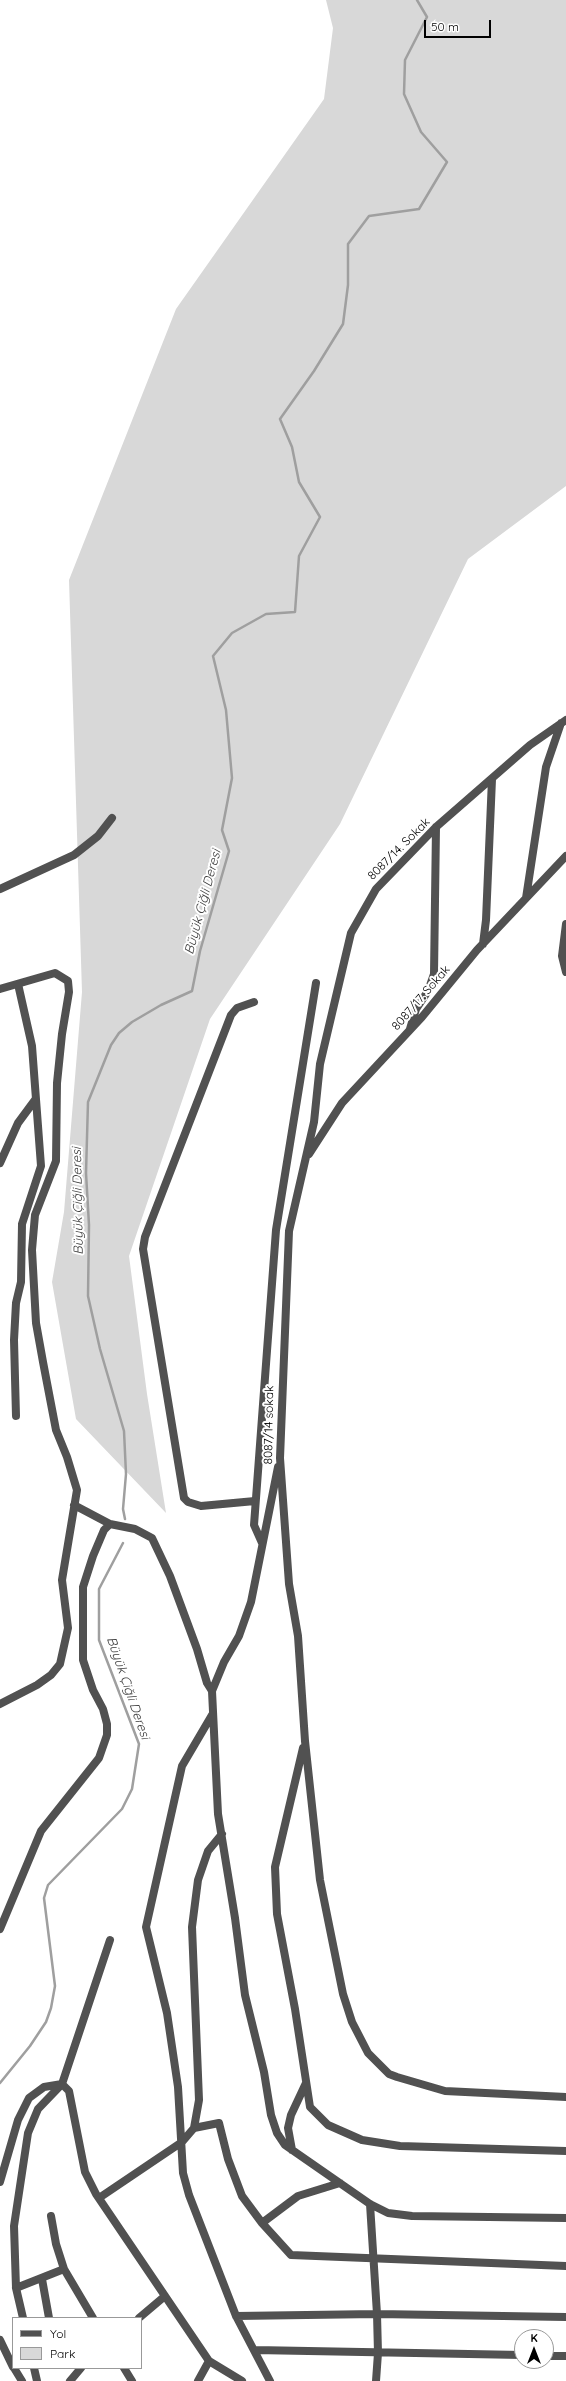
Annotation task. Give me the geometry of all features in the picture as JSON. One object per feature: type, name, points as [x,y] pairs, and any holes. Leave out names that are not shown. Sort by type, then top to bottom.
[{"type":"street","name":"8087/14. Sokak","points":[[304,1163],[314,1122],[320,1064],[351,932],[376,889],[436,827],[492,780],[530,745],[564,721]]},
{"type":"street","points":[[526,898],[546,767],[564,721]]},
{"type":"street","points":[[483,944],[486,920],[492,780]]},
{"type":"street","points":[[0,889],[74,855],[98,836],[112,818]]},
{"type":"street","points":[[410,1030],[416,1009],[428,991],[434,974],[436,827]]},
{"type":"street","name":"8087/17. Sokak","points":[[304,1163],[342,1103],[410,1030],[483,944],[566,856]]},
{"type":"street","points":[[566,924],[562,956],[566,972]]},
{"type":"street","points":[[0,989],[55,974],[68,981],[69,992],[62,1034],[57,1084],[56,1161],[35,1215],[32,1250],[36,1323],[56,1430],[68,1458],[77,1490],[62,1580],[68,1628],[60,1664],[51,1675],[37,1685],[0,1704]]},
{"type":"street","points":[[262,1542],[254,1525],[255,1501],[276,1230],[316,983]]},
{"type":"street","points":[[16,1416],[14,1340],[16,1303],[20,1282],[22,1224],[41,1166],[40,1135],[35,1100],[32,1046],[18,984]]},
{"type":"street","points":[[254,1002],[237,1008],[231,1015],[145,1237],[144,1249],[184,1498],[188,1502],[202,1506],[255,1501]]},
{"type":"street","points":[[0,1163],[18,1123],[35,1100]]},
{"type":"street","name":"8087/14 sokak","points":[[304,1163],[289,1231],[280,1458],[290,1584],[298,1636],[305,1741]]},
{"type":"street","points":[[280,1458],[251,1602],[239,1636],[224,1662],[212,1691],[215,1781],[245,1995],[264,2072],[271,2115],[277,2133],[285,2145],[370,2204],[388,2213],[412,2216],[566,2218]]},
{"type":"street","points":[[74,1505],[86,1513],[110,1524],[135,1529],[152,1538],[170,1576],[198,1649],[208,1683],[212,1691]]},
{"type":"street","points":[[0,1929],[41,1831],[99,1758],[107,1735],[107,1724],[103,1710],[93,1690],[83,1660],[82,1614],[83,1587],[93,1556],[104,1530],[110,1524]]},
{"type":"street","points":[[212,1714],[182,1766],[146,1927],[167,2013],[178,2087],[183,2173],[189,2195],[236,2316],[270,2381]]},
{"type":"street","points":[[305,1741],[275,1867],[276,1914],[295,2009],[310,2107],[328,2125],[362,2140],[400,2146],[566,2151]]},
{"type":"street","points":[[305,1741],[320,1880],[344,1994],[352,2022],[368,2053],[389,2074],[432,2088],[478,2094],[566,2097]]},
{"type":"street","points":[[99,2198],[182,2142],[194,2128],[199,2100],[192,1927],[198,1880],[208,1852],[222,1834]]},
{"type":"street","points":[[24,2317],[16,2288],[14,2226],[28,2133],[38,2109],[62,2084],[110,1940]]},
{"type":"street","points":[[292,2150],[288,2128],[290,2114],[306,2083]]},
{"type":"street","points":[[0,2182],[18,2120],[29,2098],[44,2087],[62,2084]]},
{"type":"street","points":[[62,2084],[69,2091],[86,2172],[99,2198],[209,2361],[242,2381]]},
{"type":"street","points":[[194,2128],[219,2123],[228,2159],[242,2196],[262,2223],[291,2256],[566,2266]]},
{"type":"street","points":[[262,2223],[298,2196],[340,2183]]},
{"type":"street","points":[[370,2204],[377,2314],[378,2352],[376,2381]]},
{"type":"street","points":[[51,2216],[56,2244],[64,2269],[93,2317]]},
{"type":"street","points":[[16,2288],[42,2279],[64,2269]]},
{"type":"street","points":[[42,2279],[49,2317]]},
{"type":"street","points":[[140,2317],[165,2296]]},
{"type":"street","points":[[236,2316],[377,2314],[566,2316]]},
{"type":"street","points":[[0,2340],[12,2365]]},
{"type":"street","points":[[255,2350],[514,2355]]},
{"type":"street","points":[[554,2356],[566,2356]]},
{"type":"street","points":[[198,2381],[209,2361]]},
{"type":"street","points":[[14,2369],[22,2381]]},
{"type":"street","points":[[34,2369],[36,2381]]},
{"type":"street","points":[[70,2381],[77,2369]]},
{"type":"street","points":[[125,2369],[132,2381]]},
{"type":"green space","points":[[326,0],[566,0],[566,486],[468,559],[340,824],[210,1019],[129,1256],[147,1394],[166,1513],[76,1419],[52,1282],[64,1212],[82,992],[69,580],[176,309],[324,99],[333,28]]},
{"type":"waterway","name":"Büyük Çiğli Deresi","points":[[125,1519],[123,1509],[126,1474],[124,1431],[100,1349],[88,1296],[89,1225],[86,1173],[88,1102],[111,1045],[119,1033],[132,1022],[161,1005],[192,991],[200,951],[229,851],[222,830],[232,778],[226,710],[213,656],[232,633],[266,614],[295,612],[299,556],[320,517],[299,482],[292,447],[280,419],[314,371],[343,324],[348,285],[348,244],[369,216],[419,209],[447,162],[421,132],[404,94],[405,60],[427,17],[417,0]]},
{"type":"waterway","name":"Büyük Çiğli Deresi","points":[[0,2083],[30,2046],[46,2022],[51,2008],[55,1986],[44,1898],[48,1885],[122,1809],[132,1789],[139,1744],[99,1640],[99,1589],[123,1543]]}]
